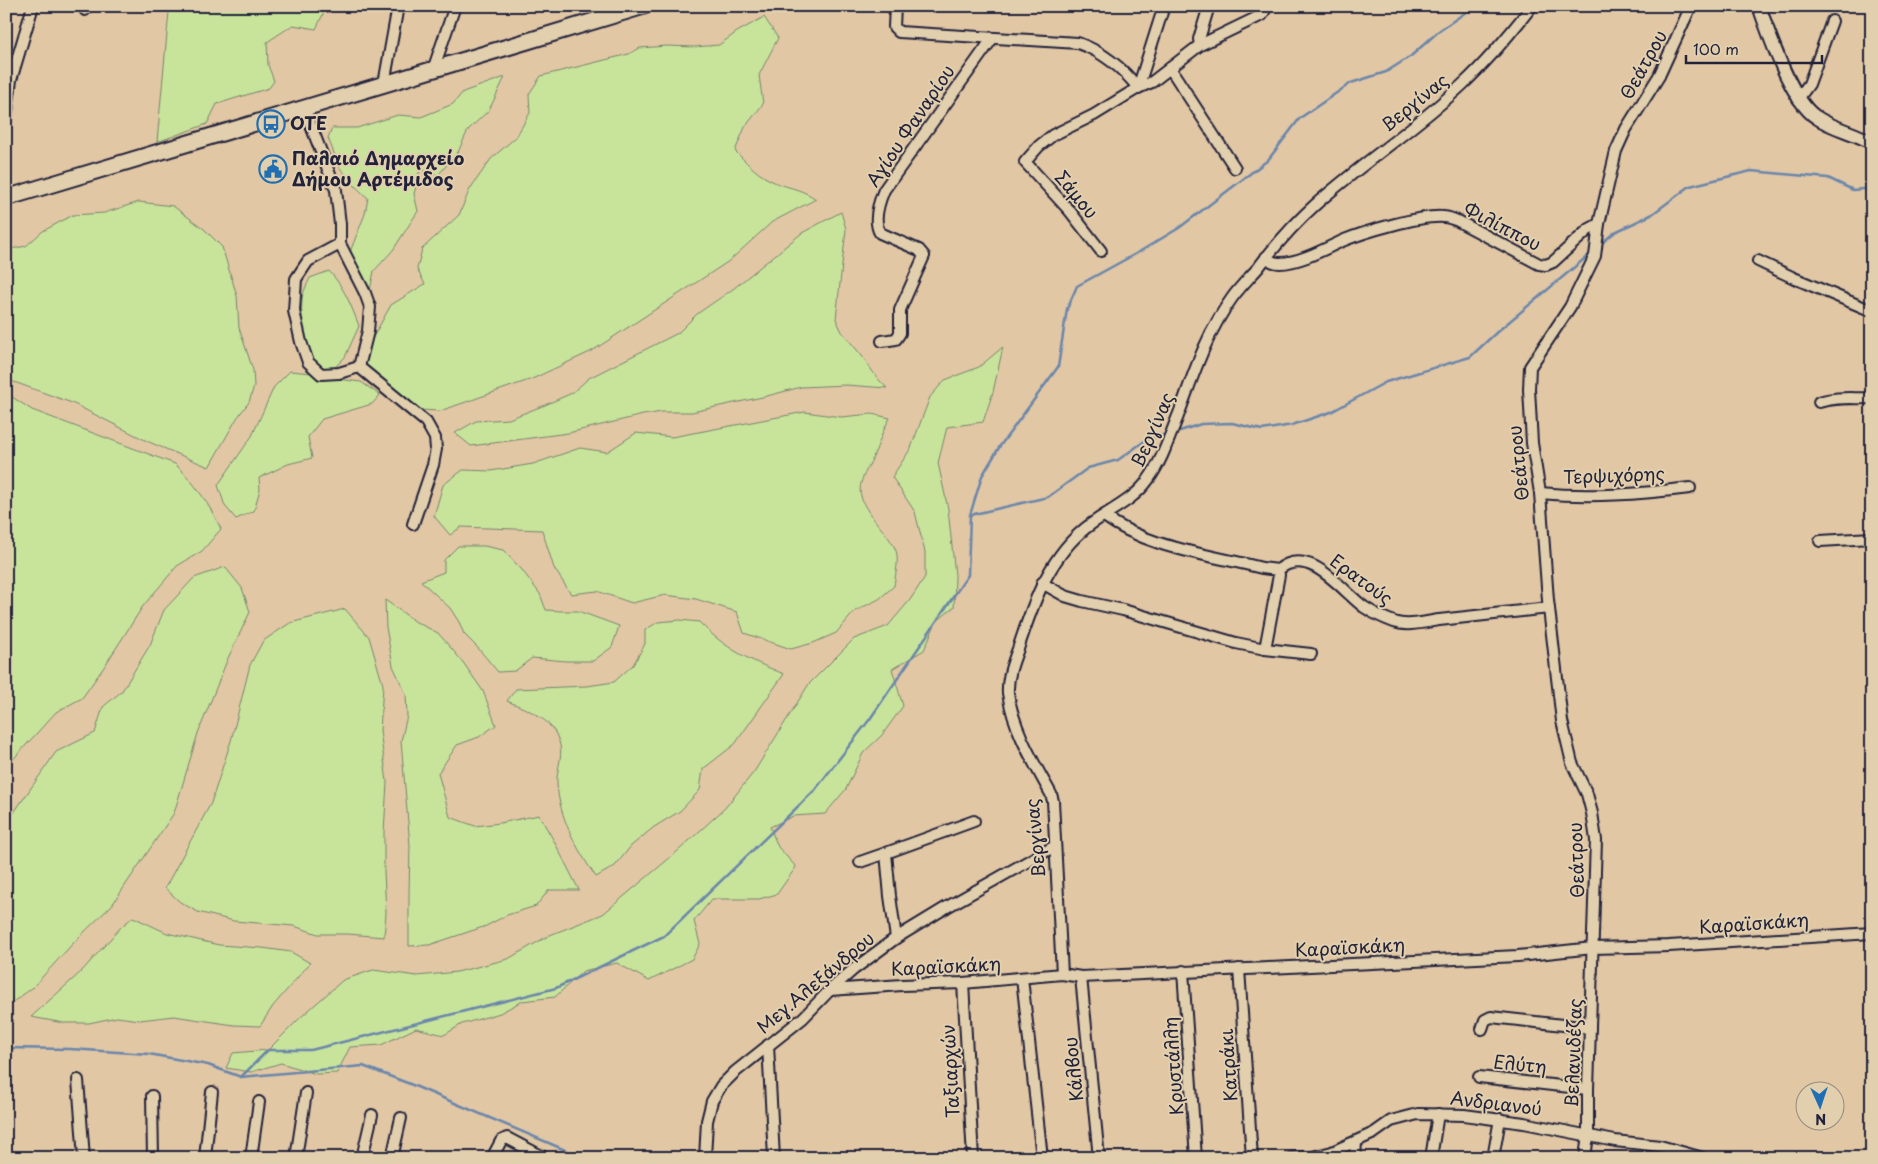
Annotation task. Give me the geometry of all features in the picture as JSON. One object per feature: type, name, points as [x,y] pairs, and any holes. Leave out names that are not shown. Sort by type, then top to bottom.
[{"type":"main road","points":[[6,198],[644,6]]},
{"type":"street","points":[[6,120],[11,80],[33,6]]},
{"type":"street","points":[[384,84],[398,6]]},
{"type":"street","points":[[433,70],[455,6]]},
{"type":"street","points":[[895,6],[894,27],[899,32],[1078,43],[1091,47],[1130,77],[1138,88]]},
{"type":"street","points":[[1138,88],[1164,6]]},
{"type":"street","points":[[1200,45],[1199,39],[1209,6]]},
{"type":"street","points":[[1138,88],[1152,82],[1200,45],[1254,20],[1262,15],[1267,7],[1278,6]]},
{"type":"street","name":"Βεργίνας","points":[[1062,974],[1051,794],[1026,745],[1013,714],[1008,693],[1008,683],[1014,659],[1042,584],[1058,557],[1082,532],[1139,491],[1149,479],[1165,450],[1214,325],[1232,298],[1299,220],[1462,86],[1490,57],[1532,6]]},
{"type":"street","name":"Θεάτρου","points":[[1593,948],[1596,840],[1587,794],[1570,757],[1562,721],[1549,608],[1540,493],[1532,443],[1529,389],[1530,367],[1570,307],[1595,256],[1599,224],[1616,151],[1626,129],[1659,76],[1691,6]]},
{"type":"street","points":[[1762,9],[1798,99],[1804,107],[1817,118],[1872,143]]},
{"type":"street","points":[[1798,99],[1809,84],[1832,21]]},
{"type":"street","name":"Αγίου Φαναρίου","points":[[882,341],[896,339],[900,333],[900,310],[924,256],[919,250],[880,233],[876,224],[880,199],[884,190],[992,39]]},
{"type":"street","points":[[1170,68],[1235,168]]},
{"type":"street","name":"Σάμου","points":[[1101,251],[1069,210],[1025,162],[1053,135],[1094,115],[1138,88]]},
{"type":"street","points":[[304,108],[336,190],[340,244],[365,293],[370,307],[368,331],[359,367]]},
{"type":"street","name":"Φιλίππου","points":[[1266,258],[1276,263],[1286,262],[1314,254],[1351,238],[1380,229],[1417,219],[1446,217],[1458,221],[1539,264],[1546,265],[1553,262],[1588,230],[1599,224]]},
{"type":"street","points":[[340,244],[308,260],[296,279],[294,311],[308,362],[320,374],[339,373],[359,367]]},
{"type":"street","points":[[1758,261],[1872,311]]},
{"type":"street","points":[[359,367],[426,422],[435,438],[436,449],[433,465],[413,524]]},
{"type":"street","points":[[1819,402],[1839,397],[1854,399],[1872,398]]},
{"type":"street","name":"Τερψιχόρης","points":[[1540,493],[1600,496],[1690,488]]},
{"type":"street","name":"Ερατούς","points":[[1104,516],[1118,525],[1150,540],[1262,568],[1278,570],[1282,566],[1298,563],[1312,565],[1325,572],[1362,606],[1373,613],[1401,624],[1549,608]]},
{"type":"street","points":[[1820,541],[1872,538]]},
{"type":"street","points":[[1265,649],[1279,575],[1278,570]]},
{"type":"street","points":[[1042,584],[1073,598],[1123,610],[1236,643],[1265,649],[1311,654]]},
{"type":"street","points":[[860,862],[974,821]]},
{"type":"street","name":"Μεγ.Αλεξάνδρου","points":[[705,1158],[707,1122],[710,1108],[716,1094],[735,1072],[803,1018],[854,969],[896,938],[1055,846]]},
{"type":"street","points":[[886,852],[896,938]]},
{"type":"street","name":"Καραϊσκάκη","points":[[830,990],[963,983],[1062,974],[1081,977],[1518,956],[1593,948],[1669,946],[1872,933]]},
{"type":"street","name":"Βελανιδέζας","points":[[1585,1158],[1588,1136],[1593,948]]},
{"type":"street","name":"Κατράκι","points":[[1239,969],[1252,1158]]},
{"type":"street","name":"Κρυστάλλη","points":[[1184,971],[1196,1158]]},
{"type":"street","name":"Κάλβου","points":[[1081,977],[1099,1158]]},
{"type":"street","points":[[1022,978],[1042,1158]]},
{"type":"street","name":"Ταξιαρχών","points":[[963,983],[973,1158]]},
{"type":"street","points":[[1482,1029],[1485,1020],[1491,1018],[1590,1028]]},
{"type":"street","points":[[768,1045],[774,1158]]},
{"type":"street","name":"Ελύτη","points":[[1479,1077],[1588,1089]]},
{"type":"street","points":[[78,1080],[84,1158]]},
{"type":"street","points":[[205,1158],[212,1092]]},
{"type":"street","points":[[296,1158],[306,1093]]},
{"type":"street","points":[[152,1096],[153,1158]]},
{"type":"street","points":[[251,1158],[258,1102]]},
{"type":"street","name":"Ανδριανού","points":[[1291,1158],[1312,1157],[1332,1152],[1374,1133],[1391,1121],[1418,1114],[1500,1120],[1552,1128],[1615,1141],[1660,1146],[1703,1158]]},
{"type":"street","points":[[1431,1158],[1438,1114]]},
{"type":"street","points":[[362,1158],[372,1115]]},
{"type":"street","points":[[392,1158],[401,1118]]},
{"type":"street","points":[[1493,1158],[1500,1120]]},
{"type":"street","points":[[492,1158],[497,1145],[502,1139],[507,1138],[545,1158]]},
{"type":"street","points":[[1355,1158],[1356,1142]]},
{"type":"street","points":[[1658,1158],[1660,1146]]},
{"type":"green space","points":[[157,6],[314,6],[324,12],[316,29],[293,25],[267,42],[268,65],[274,81],[269,88],[217,104],[207,124],[157,142],[169,12],[156,10]]},
{"type":"green space","points":[[764,17],[778,38],[759,75],[763,104],[745,127],[735,151],[763,176],[774,182],[804,192],[816,199],[772,222],[729,261],[592,351],[532,379],[440,411],[419,410],[371,372],[361,359],[391,305],[425,284],[417,269],[422,249],[459,215],[470,189],[491,159],[516,137],[530,113],[529,94],[541,76],[629,54],[640,48],[719,45],[737,32]]},
{"type":"green space","points":[[505,77],[489,110],[468,130],[458,152],[438,175],[420,169],[414,194],[418,211],[393,250],[374,271],[370,290],[350,252],[365,214],[368,198],[340,168],[328,138],[332,128],[357,128],[398,115],[421,117],[453,104],[463,92]]},
{"type":"green space","points":[[139,202],[173,206],[204,229],[222,247],[237,296],[239,328],[253,370],[254,386],[249,402],[237,418],[209,467],[149,442],[72,403],[6,379],[6,250],[26,246],[43,231],[73,215],[104,213]]},
{"type":"green space","points":[[841,212],[846,229],[836,319],[842,332],[877,378],[887,388],[846,385],[801,387],[692,412],[662,412],[568,433],[471,446],[455,433],[476,421],[509,419],[572,393],[589,378],[678,333],[697,314],[733,289],[802,233]]},
{"type":"green space","points":[[329,271],[343,290],[359,326],[345,357],[334,368],[316,370],[304,336],[302,298],[310,278]]},
{"type":"green space","points":[[1003,347],[993,392],[983,422],[947,427],[938,463],[948,509],[955,575],[954,607],[936,622],[924,650],[892,669],[903,706],[882,735],[863,753],[846,789],[825,814],[793,816],[770,827],[778,847],[796,867],[777,894],[759,899],[712,899],[694,921],[700,944],[692,959],[649,981],[617,963],[583,971],[555,997],[522,1001],[500,1013],[462,1024],[444,1035],[416,1028],[381,1045],[350,1047],[337,1073],[316,1074],[281,1063],[251,1072],[226,1068],[233,1053],[268,1050],[301,1017],[343,980],[373,970],[417,976],[457,972],[508,959],[550,935],[603,914],[678,851],[725,808],[754,772],[809,684],[854,639],[888,626],[910,600],[925,577],[925,552],[915,512],[892,477],[911,448],[930,397],[945,380],[979,367]]},
{"type":"green space","points":[[290,371],[361,382],[380,395],[372,404],[322,419],[308,437],[312,458],[288,464],[259,478],[260,489],[254,511],[236,519],[225,506],[218,485],[252,436],[274,387]]},
{"type":"green space","points":[[6,393],[32,410],[175,464],[201,494],[221,529],[202,551],[177,566],[143,606],[82,698],[56,712],[6,767]]},
{"type":"green space","points":[[805,412],[841,417],[872,414],[890,418],[864,476],[860,491],[868,511],[891,541],[897,555],[894,586],[879,599],[855,611],[836,633],[813,643],[791,649],[744,633],[737,612],[696,599],[665,595],[632,603],[597,591],[571,594],[554,568],[542,530],[461,527],[450,535],[434,516],[443,485],[463,470],[491,471],[533,464],[580,448],[607,452],[636,433],[672,437]]},
{"type":"green space","points":[[458,546],[484,546],[503,550],[522,570],[540,594],[546,610],[578,611],[619,626],[612,647],[593,661],[532,658],[515,671],[498,672],[464,634],[450,608],[421,581],[444,572],[444,560]]},
{"type":"green space","points":[[225,567],[242,588],[250,612],[228,658],[198,733],[174,813],[112,905],[77,939],[32,988],[6,1007],[6,824],[56,752],[95,733],[103,707],[122,691],[150,645],[164,610],[194,578]]},
{"type":"green space","points":[[385,600],[416,622],[438,633],[462,661],[483,691],[496,725],[479,737],[457,745],[438,773],[450,817],[475,826],[539,815],[579,890],[549,890],[536,906],[507,915],[486,926],[429,945],[409,946],[410,845],[401,741],[407,716],[406,694],[393,666],[386,627]]},
{"type":"green space","points":[[345,609],[369,637],[383,685],[380,731],[387,782],[384,832],[386,913],[384,937],[318,934],[294,926],[234,921],[198,912],[180,902],[165,888],[211,803],[231,741],[250,665],[263,641],[290,623]]},
{"type":"green space","points":[[680,620],[699,622],[728,647],[784,674],[735,744],[703,769],[700,790],[680,811],[654,827],[631,846],[615,866],[596,877],[570,833],[561,809],[558,796],[557,774],[561,750],[557,736],[552,728],[540,717],[507,701],[516,689],[587,686],[614,682],[633,665],[645,644],[645,630],[658,622]]},
{"type":"green space","points":[[133,917],[167,933],[219,945],[291,952],[310,963],[273,1006],[260,1026],[234,1025],[174,1016],[140,1020],[117,1017],[89,1023],[64,1023],[31,1017],[81,972],[121,927]]},
{"type":"waterway","points":[[241,1077],[268,1050],[311,1050],[556,988],[664,936],[815,790],[870,719],[968,575],[970,515],[982,476],[1000,446],[1058,367],[1067,309],[1077,286],[1179,228],[1268,160],[1300,118],[1351,83],[1386,72],[1411,56],[1440,30],[1475,6]]},
{"type":"waterway","points":[[1603,242],[1615,232],[1651,215],[1690,186],[1751,171],[1828,178],[1853,190],[1872,188]]},
{"type":"waterway","points":[[1180,431],[1201,424],[1232,423],[1262,430],[1292,425],[1331,412],[1386,382],[1470,357],[1498,331],[1589,255]]},
{"type":"waterway","points":[[970,515],[1048,497],[1088,468],[1118,460],[1146,440],[1163,435]]},
{"type":"waterway","points":[[6,1048],[70,1049],[149,1054],[208,1065],[241,1077],[363,1066],[584,1158]]},
{"type":"place","name":"ΟΤΕ","points":[[271,124]]},
{"type":"place","name":"Παλαιό Δημαρχείο Δήμου Αρτέμιδος","points":[[273,169]]}]
